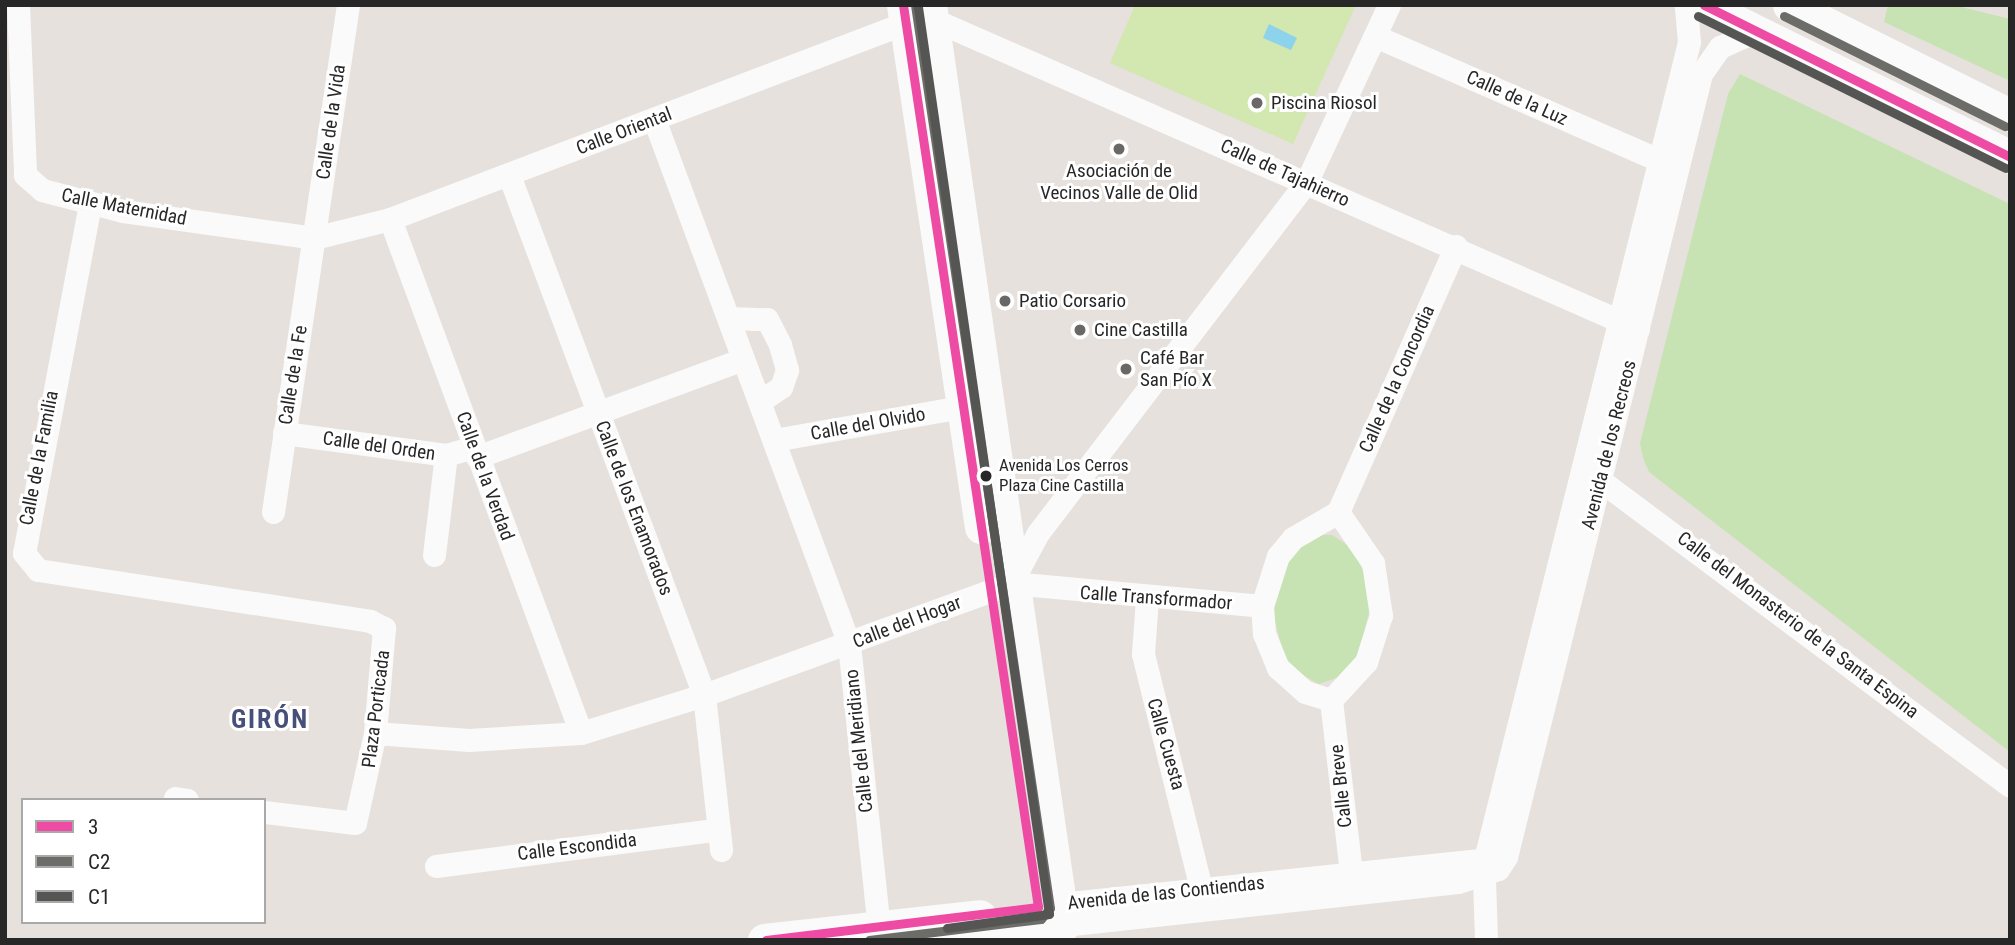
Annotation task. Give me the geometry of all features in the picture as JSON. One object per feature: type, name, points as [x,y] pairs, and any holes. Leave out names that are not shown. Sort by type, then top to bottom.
[{"type":"street","name":"Calle Maternidad","points":[[18,5],[25,175],[42,190],[90,204],[314,239]]},
{"type":"street","name":"Calle de la Vida","points":[[314,239],[348,5]]},
{"type":"street","points":[[1050,916],[1017,617],[1022,587],[1038,533],[1306,183],[1389,5]]},
{"type":"street","name":"Avenida de los Recreos","points":[[1628,325],[1658,160],[1689,42],[1686,5]]},
{"type":"street","points":[[1703,5],[2010,157]]},
{"type":"street","points":[[1734,5],[1756,31]]},
{"type":"street","points":[[1789,5],[1815,13],[2010,115]]},
{"type":"street","name":"Calle Oriental","points":[[314,239],[390,219],[509,175],[917,13]]},
{"type":"street","points":[[917,13],[962,407],[1022,587]]},
{"type":"street","points":[[917,13],[1004,526],[1022,587],[1050,916]]},
{"type":"street","name":"Calle de Tajahierro","points":[[917,13],[1456,246],[1628,325]]},
{"type":"street","name":"Avenida de los Recreos","points":[[1485,869],[1506,858],[1628,325],[1705,62],[1720,47],[1756,31]]},
{"type":"street","name":"Calle de la Luz","points":[[1375,36],[1658,160]]},
{"type":"street","name":"Calle del Meridiano","points":[[654,119],[849,644],[880,928]]},
{"type":"street","name":"Calle de los Enamorados","points":[[509,175],[704,695],[720,839]]},
{"type":"street","name":"Calle de la Familia","points":[[90,204],[24,528],[24,553],[38,570],[259,606]]},
{"type":"street","name":"Calle de la Verdad","points":[[390,219],[581,733]]},
{"type":"street","name":"Calle de la Fe","points":[[273,512],[314,239]]},
{"type":"street","name":"Calle de la Concordia","points":[[1338,512],[1456,246]]},
{"type":"street","points":[[729,318],[767,319],[780,345],[787,369],[781,387],[760,401]]},
{"type":"street","name":"Calle del Orden","points":[[284,433],[446,455],[476,452],[598,413],[743,359]]},
{"type":"street","name":"Calle del Olvido","points":[[774,440],[962,407]]},
{"type":"street","points":[[433,555],[446,455]]},
{"type":"street","name":"Calle del Monasterio de la Santa Espina","points":[[1592,473],[2010,786]]},
{"type":"street","points":[[1338,512],[1373,563],[1381,615],[1366,662],[1331,699],[1305,692],[1278,668],[1264,634],[1262,606],[1278,556],[1293,538],[1338,512]]},
{"type":"street","points":[[1004,526],[1038,533]]},
{"type":"street","name":"Calle Transformador","points":[[1022,587],[1262,606]]},
{"type":"street","name":"Calle del Hogar","points":[[375,733],[509,740],[581,733],[704,695],[1022,587]]},
{"type":"street","name":"Calle Cuesta","points":[[1147,598],[1143,654],[1201,889]]},
{"type":"street","name":"Plaza Porticada","points":[[259,606],[384,628],[375,733],[355,822],[266,812]]},
{"type":"street","name":"Calle Breve","points":[[1331,699],[1350,872]]},
{"type":"street","name":"Calle Escondida","points":[[436,866],[720,839]]},
{"type":"street","points":[[1485,869],[1486,940]]},
{"type":"street","name":"Avenida de las Contiendas","points":[[949,940],[1050,916],[1201,889],[1350,872],[1485,869]]},
{"type":"street","name":"Avenida de las Contiendas","points":[[764,940],[880,928],[1050,916],[1485,869]]},
{"type":"green space","name":"Piscina Riosol","points":[[1135,5],[1356,5],[1293,144],[1110,63]]},
{"type":"green space","points":[[1888,5],[1953,5],[2010,19],[2010,81],[1884,22]]},
{"type":"green space","points":[[1740,74],[2010,204],[2010,752],[1649,472],[1643,458],[1640,443],[1728,94]]},
{"type":"green space","points":[[1315,535],[1332,535],[1352,548],[1365,575],[1370,609],[1358,655],[1339,677],[1319,684],[1286,666],[1272,608],[1292,552]]},
{"type":"water","points":[[1269,24],[1297,38],[1291,50],[1263,38]]},
{"type":"transit line","name":"3","points":[[766,940],[1038,907],[903,5]]},
{"type":"transit line","name":"C2","points":[[869,940],[1041,919],[1050,908],[915,5]]},
{"type":"transit line","name":"3","points":[[1704,5],[2010,157]]},
{"type":"transit line","name":"C1","points":[[918,7],[1049,914],[947,928]]},
{"type":"transit line","name":"C1","points":[[1698,16],[2005,168]]},
{"type":"transit line","name":"C2","points":[[1784,16],[2005,126]]},
{"type":"place","name":"Piscina Riosol","points":[[1257,103]]},
{"type":"place","name":"Asociación de Vecinos Valle de Olid","points":[[1119,149]]},
{"type":"place","name":"Patio Corsario","points":[[1005,301]]},
{"type":"place","name":"Cine Castilla","points":[[1080,330]]},
{"type":"place","name":"Café Bar San Pío X","points":[[1126,369]]},
{"type":"place","name":"Avenida Los Cerros Plaza Cine Castilla","points":[[986,476]]},
{"type":"district","name":"GIRÓN","points":[[270,720]]}]
